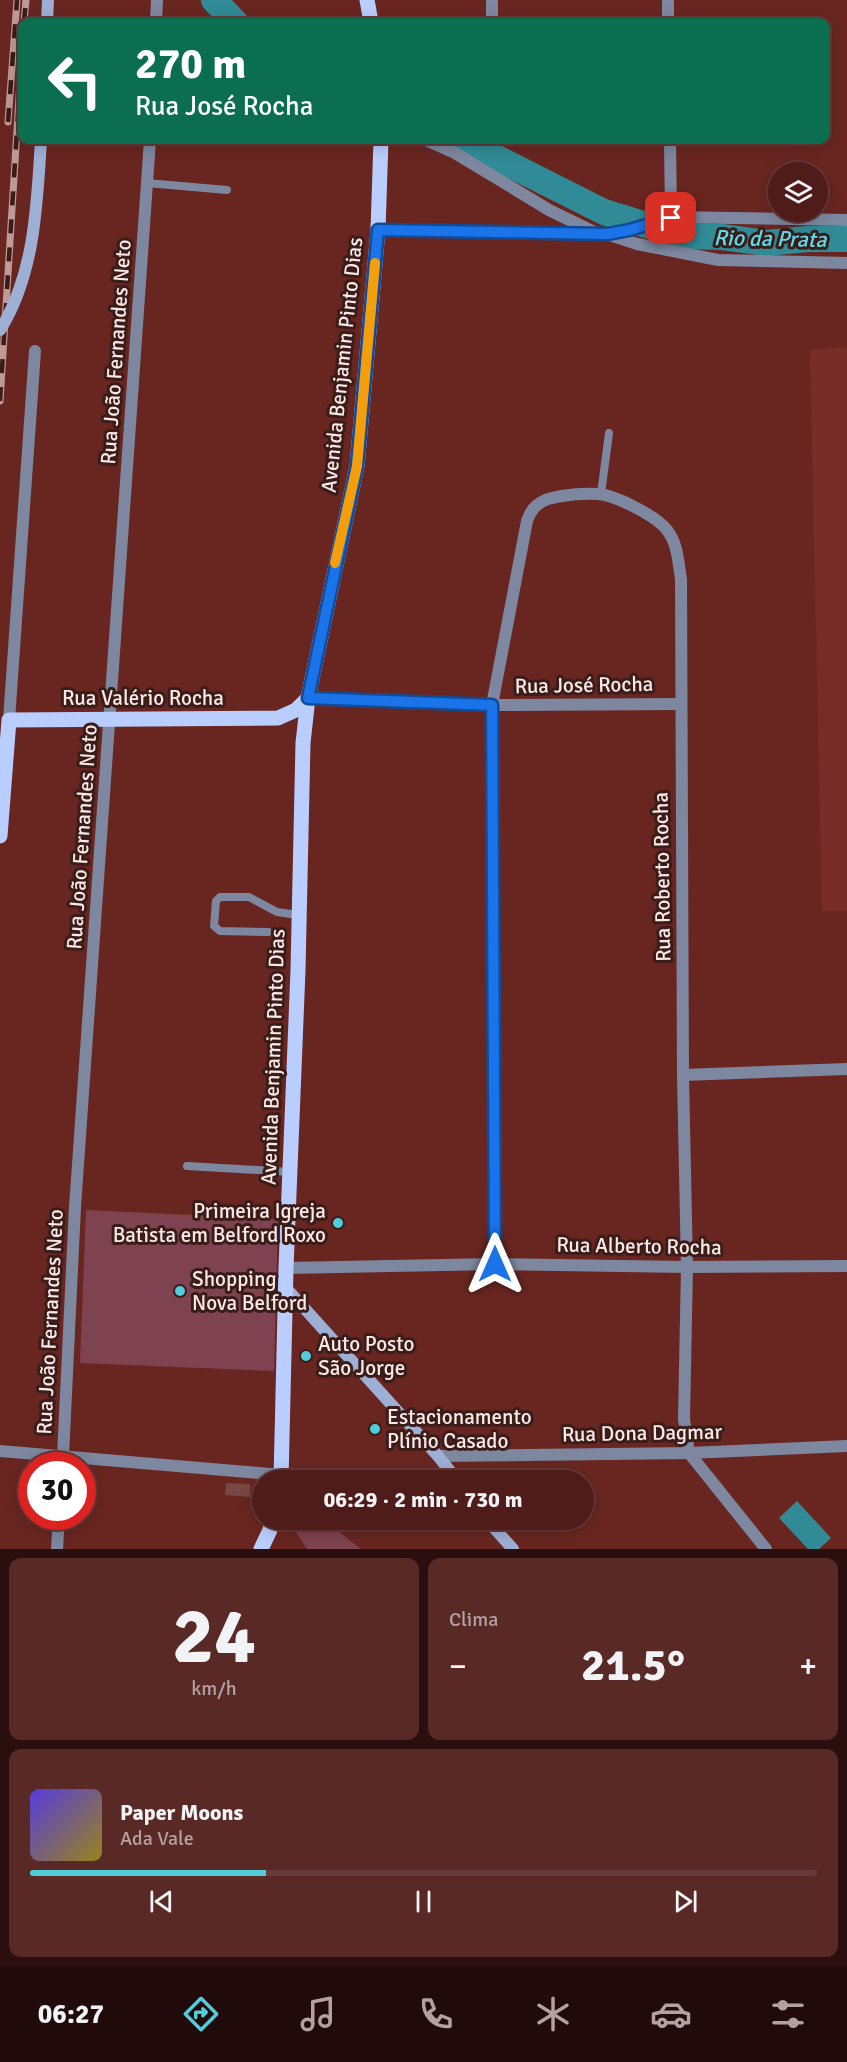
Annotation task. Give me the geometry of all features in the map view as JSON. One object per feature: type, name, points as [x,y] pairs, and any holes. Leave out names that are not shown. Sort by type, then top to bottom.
[{"type":"main road","points":[[47,18],[48,0]]},
{"type":"main road","points":[[367,0],[370,18]]},
{"type":"main road","points":[[0,330],[9,316],[25,273],[34,230],[41,144]]},
{"type":"main road","name":"Avenida Benjamin Pinto Dias","points":[[281,1470],[286,1268],[298,970],[303,743],[308,698],[357,466],[378,230],[381,144]]},
{"type":"main road","points":[[278,718],[296,710],[308,698]]},
{"type":"main road","points":[[278,718],[292,727],[303,743]]},
{"type":"main road","name":"Rua Valério Rocha","points":[[9,720],[278,718]]},
{"type":"main road","points":[[0,836],[9,720]]},
{"type":"main road","points":[[286,1288],[449,1470]]},
{"type":"main road","points":[[261,1549],[270,1530]]},
{"type":"main road","points":[[496,1530],[513,1549]]},
{"type":"street","points":[[156,18],[157,0]]},
{"type":"street","points":[[492,0],[492,18]]},
{"type":"street","points":[[668,0],[668,18]]},
{"type":"street","name":"Rua João Fernandes Neto","points":[[63,1452],[75,1207],[150,144]]},
{"type":"street","points":[[435,144],[455,153],[549,210],[594,232]]},
{"type":"street","points":[[668,218],[670,144]]},
{"type":"street","points":[[608,234],[668,218],[847,220]]},
{"type":"street","points":[[378,230],[594,232],[608,234],[637,244],[718,260],[847,263]]},
{"type":"street","points":[[9,720],[34,351]]},
{"type":"street","name":"Rua Roberto Rocha","points":[[495,1264],[492,705],[531,511],[537,504],[547,499],[575,494],[601,494],[636,507],[659,521],[676,546],[681,579],[683,1075],[687,1267],[684,1419],[689,1453]]},
{"type":"street","name":"Rua José Rocha","points":[[308,698],[492,705],[680,704]]},
{"type":"street","points":[[683,1075],[847,1069]]},
{"type":"street","name":"Rua Alberto Rocha","points":[[286,1268],[495,1264],[687,1267],[847,1266]]},
{"type":"street","name":"Rua Dona Dagmar","points":[[438,1456],[689,1453],[847,1446]]},
{"type":"street","points":[[0,1451],[18,1454]]},
{"type":"street","points":[[689,1453],[766,1549]]},
{"type":"street","points":[[96,1464],[252,1476]]},
{"type":"street","points":[[57,1549],[58,1530]]},
{"type":"lane","points":[[147,183],[227,190]]},
{"type":"lane","points":[[601,494],[609,434]]},
{"type":"lane","points":[[268,932],[216,929],[214,926],[216,901],[220,897],[249,897],[277,912],[298,915]]},
{"type":"lane","points":[[187,1166],[291,1172]]},
{"type":"shaded area","points":[[847,347],[847,911],[822,911],[810,350]]},
{"type":"shaded area","points":[[226,1483],[250,1484],[250,1497],[225,1495]]},
{"type":"water","points":[[797,1501],[831,1538],[819,1549],[808,1549],[779,1518]]},
{"type":"building","name":"Shopping Nova Belford","points":[[86,1210],[278,1219],[274,1371],[80,1363]]},
{"type":"building","points":[[297,1530],[336,1530],[361,1549],[307,1549]]},
{"type":"waterway","name":"Rio da Prata","points":[[214,0],[231,18]]},
{"type":"waterway","name":"Rio da Prata","points":[[469,144],[604,212],[682,236],[722,237],[767,243],[807,239],[847,239]]},
{"type":"railway","points":[[8,122],[17,0]]},
{"type":"railway","points":[[24,18],[26,0]]},
{"type":"railway","points":[[0,401],[18,114]]},
{"type":"slow traffic","points":[[335,563],[357,466],[375,263]]},
{"type":"place","name":"Primeira Igreja Batista em Belford Roxo","points":[[338,1223]]},
{"type":"place","name":"Shopping Nova Belford","points":[[180,1291]]},
{"type":"place","name":"Auto Posto São Jorge","points":[[306,1356]]},
{"type":"place","name":"Estacionamento Plínio Casado","points":[[375,1429]]},
{"type":"route","points":[[495,1264],[492,705],[308,698],[357,466],[378,230],[608,234],[671,218]]}]
